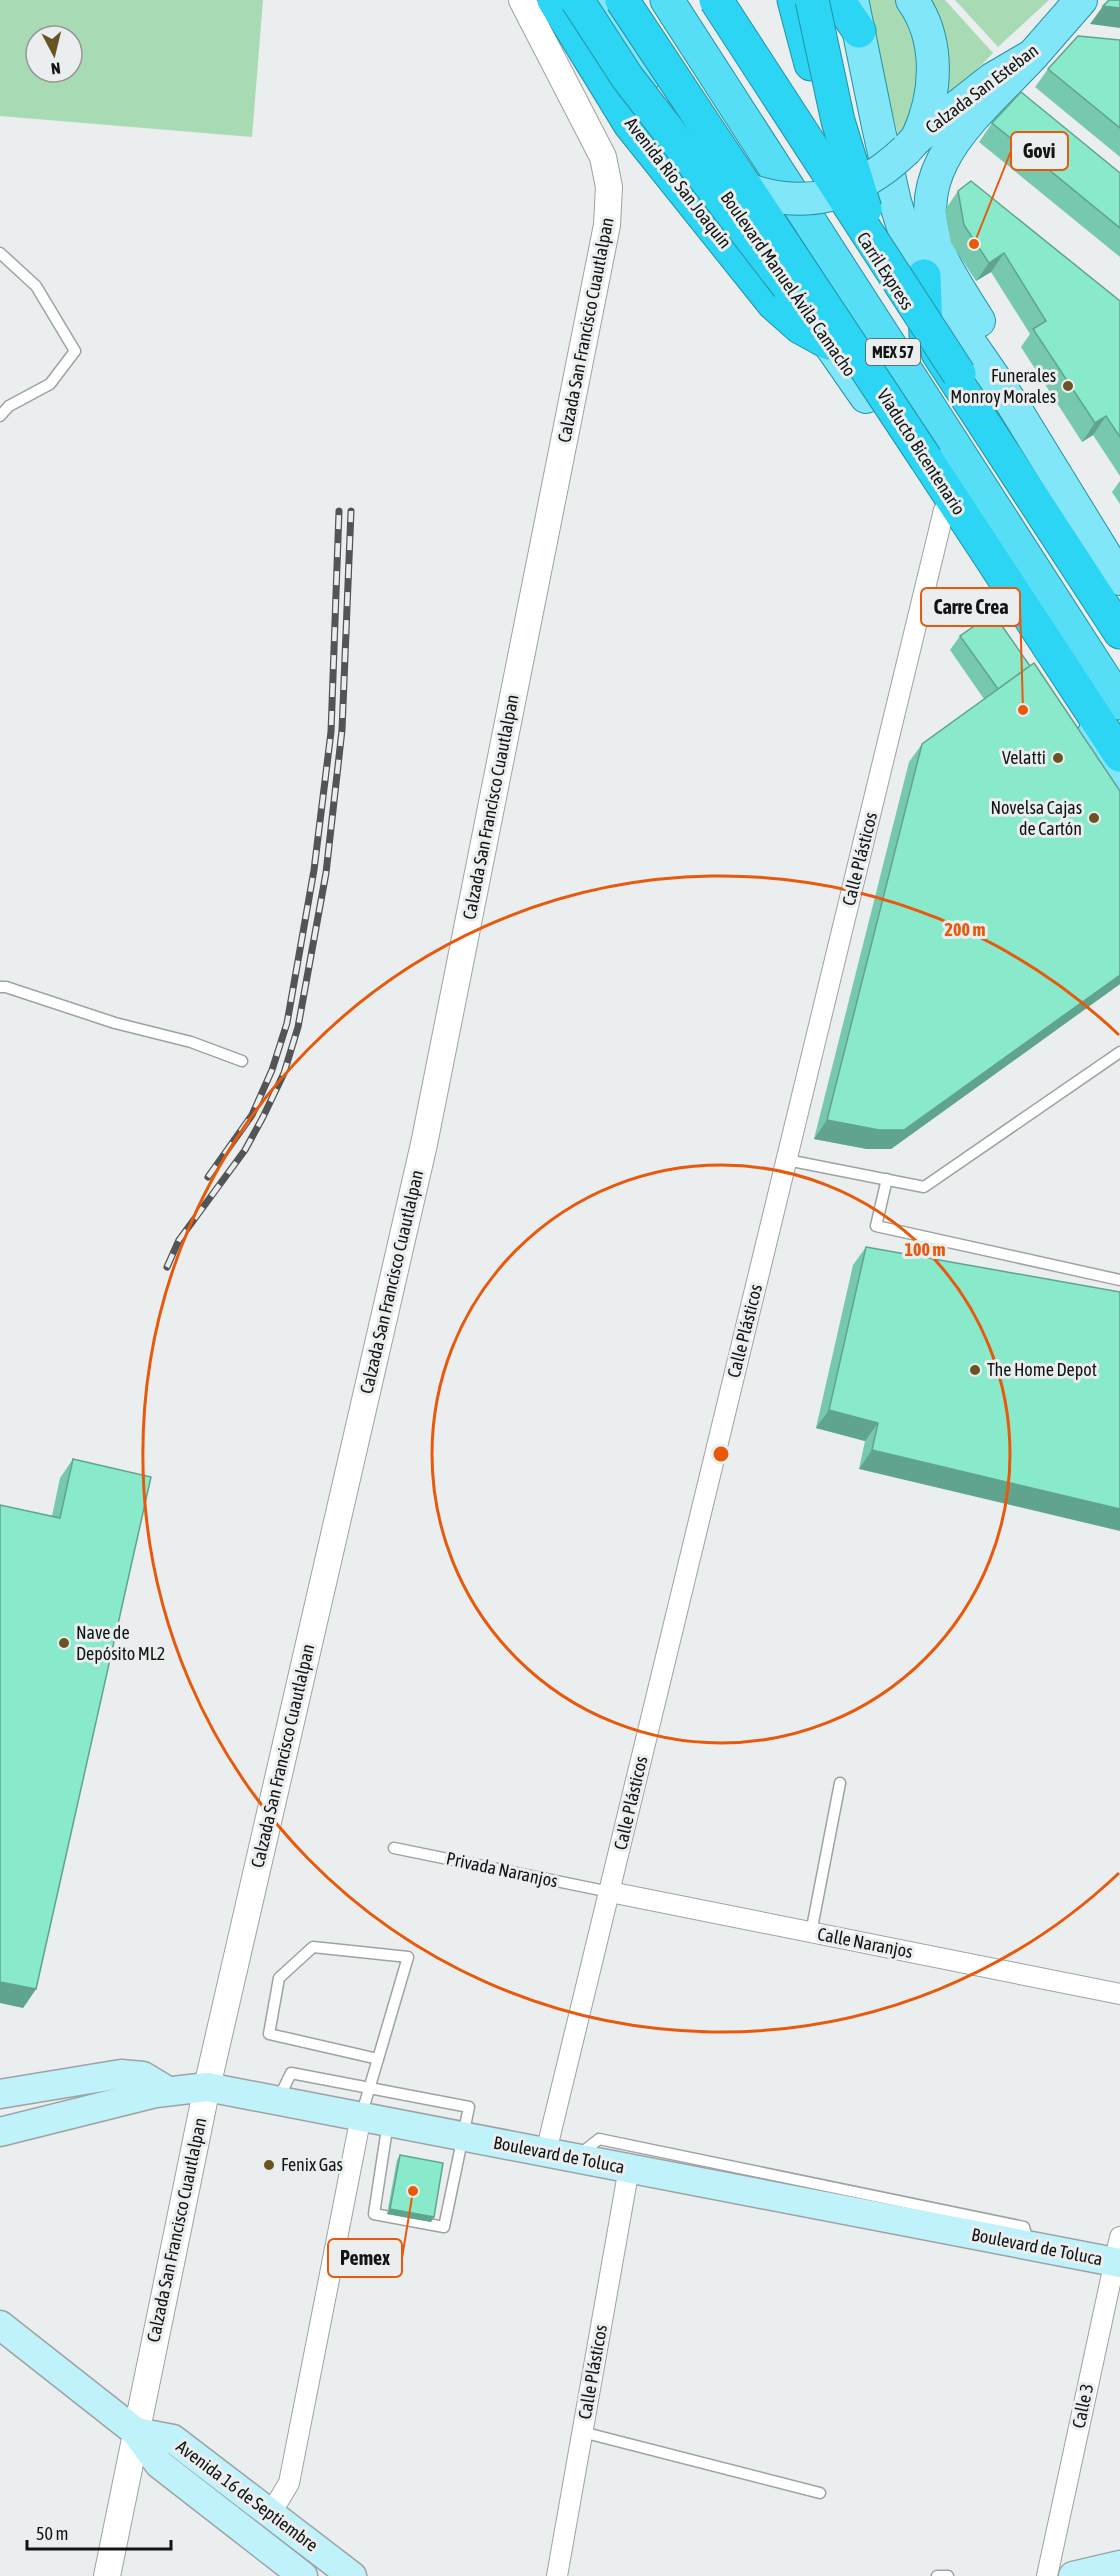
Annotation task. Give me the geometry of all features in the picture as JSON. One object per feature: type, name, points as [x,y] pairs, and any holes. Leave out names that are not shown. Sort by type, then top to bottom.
[{"type":"highway","name":"Avenida Río San Joaquín","points":[[555,0],[604,84],[643,141],[774,304],[800,327],[829,328]]},
{"type":"highway","points":[[577,0],[634,87],[784,282],[829,328]]},
{"type":"highway","name":"Viaducto Bicentenario","points":[[622,0],[829,328],[1120,755]]},
{"type":"highway","name":"MEX 57","points":[[667,0],[1120,703]]},
{"type":"highway","name":"MEX 57","points":[[699,0],[872,254],[927,355],[1120,652]]},
{"type":"highway","name":"Carril Express","points":[[709,0],[1120,632]]},
{"type":"highway","points":[[716,0],[872,254],[1120,618]]},
{"type":"highway","points":[[794,0],[872,254]]},
{"type":"highway","points":[[812,0],[838,121],[872,254]]},
{"type":"highway","points":[[838,0],[859,31]]},
{"type":"highway","points":[[924,276],[927,355]]},
{"type":"main road","name":"Boulevard Manuel Ávila Camacho","points":[[598,0],[662,105],[829,328],[944,510],[1120,776]]},
{"type":"main road","points":[[853,0],[895,202],[908,243],[924,276],[1013,405],[1119,575]]},
{"type":"main road","points":[[912,0],[929,39],[934,72],[930,105],[912,144]]},
{"type":"main road","name":"Calzada San Esteban","points":[[698,154],[738,186],[778,199],[827,197],[859,185],[892,163],[992,79],[1033,55],[1082,0]]},
{"type":"main road","points":[[1013,405],[994,347],[942,258],[932,224],[932,190],[942,159],[955,138],[1033,55]]},
{"type":"main road","points":[[0,2094],[121,2074],[143,2076],[168,2091]]},
{"type":"main road","name":"Boulevard de Toluca","points":[[0,2132],[168,2091],[207,2087],[628,2168],[725,2175],[893,2209],[1029,2245],[1118,2254]]},
{"type":"main road","name":"Avenida 16 de Septiembre","points":[[0,2325],[136,2432],[159,2464],[303,2576]]},
{"type":"main road","name":"Avenida 16 de Septiembre","points":[[136,2432],[173,2439],[352,2576]]},
{"type":"main road","points":[[1073,2576],[1120,2565]]},
{"type":"street","name":"Calzada San Francisco Cuautlalpan","points":[[107,2576],[207,2087],[424,1144],[607,225],[609,187],[603,157],[522,0]]},
{"type":"street","name":"Calle Plásticos","points":[[546,2152],[944,510]]},
{"type":"street","name":"Calle Naranjos","points":[[610,1892],[1120,1994]]},
{"type":"street","points":[[271,2513],[289,2483],[374,2119]]},
{"type":"street","name":"Calle Plásticos","points":[[557,2576],[628,2168]]},
{"type":"street","name":"Calle 3","points":[[1047,2576],[1118,2254]]},
{"type":"lane","points":[[0,253],[36,286],[75,351],[50,384],[9,406],[0,416]]},
{"type":"lane","points":[[0,987],[115,1023],[191,1042],[242,1060]]},
{"type":"lane","points":[[787,1160],[924,1187],[1120,1053]]},
{"type":"lane","points":[[887,1179],[876,1226],[1120,1280]]},
{"type":"lane","points":[[811,1932],[840,1782]]},
{"type":"lane","name":"Privada Naranjos","points":[[394,1848],[610,1892]]},
{"type":"lane","points":[[278,2100],[291,2073],[368,2087],[469,2107],[444,2227],[374,2214],[374,2119],[368,2087],[378,2059],[408,1957],[313,1947],[279,1978],[269,2034],[378,2059]]},
{"type":"lane","points":[[575,2158],[599,2139],[725,2175]]},
{"type":"lane","points":[[582,2432],[820,2493]]},
{"type":"lane","points":[[937,2576],[948,2576]]},
{"type":"green space","points":[[0,0],[263,0],[252,137],[0,116]]},
{"type":"green space","points":[[864,0],[901,0],[915,37],[919,104],[899,139]]},
{"type":"green space","points":[[923,0],[945,0],[993,53],[944,103]]},
{"type":"green space","points":[[955,0],[1049,0],[998,47]]},
{"type":"building","points":[[1109,0],[1120,0],[1120,8],[1103,6]]},
{"type":"building","points":[[1078,36],[1120,40],[1120,128],[1048,69]]},
{"type":"building","points":[[1021,92],[1120,173],[1120,228],[992,123]]},
{"type":"building","points":[[971,181],[1120,301],[1120,437],[1106,416],[1095,423],[1033,329],[1046,321],[1004,253],[989,263],[964,225],[958,191]]},
{"type":"building","points":[[993,613],[1030,666],[998,689],[960,636]]},
{"type":"building","points":[[1034,663],[1120,791],[1120,975],[904,1130],[879,1130],[827,1120],[922,744]]},
{"type":"building","name":"The Home Depot","points":[[866,1247],[1120,1292],[1120,1509],[872,1450],[878,1423],[829,1410]]},
{"type":"building","name":"Nave de Depósito ML2","points":[[73,1459],[151,1477],[36,1989],[0,1982],[0,1505],[60,1518]]},
{"type":"building","points":[[400,2155],[443,2163],[434,2217],[390,2209]]},
{"type":"railway","points":[[208,1177],[252,1115],[272,1070],[287,1023],[314,870],[331,732],[339,511]]},
{"type":"railway","points":[[167,1267],[179,1240],[245,1150],[284,1073],[298,1027],[326,873],[342,730],[351,511]]},
{"type":"place","name":"Govi","points":[[974,244]]},
{"type":"place","name":"Funerales Monroy Morales","points":[[1068,386]]},
{"type":"place","name":"Carre Crea","points":[[1023,710]]},
{"type":"place","name":"Velatti","points":[[1058,758]]},
{"type":"place","name":"Novelsa Cajas de Cartón","points":[[1094,818]]},
{"type":"place","name":"The Home Depot","points":[[975,1370]]},
{"type":"place","name":"Nave de Depósito ML2","points":[[64,1643]]},
{"type":"place","name":"Fenix Gas","points":[[269,2165]]},
{"type":"place","name":"Pemex","points":[[413,2191]]}]
